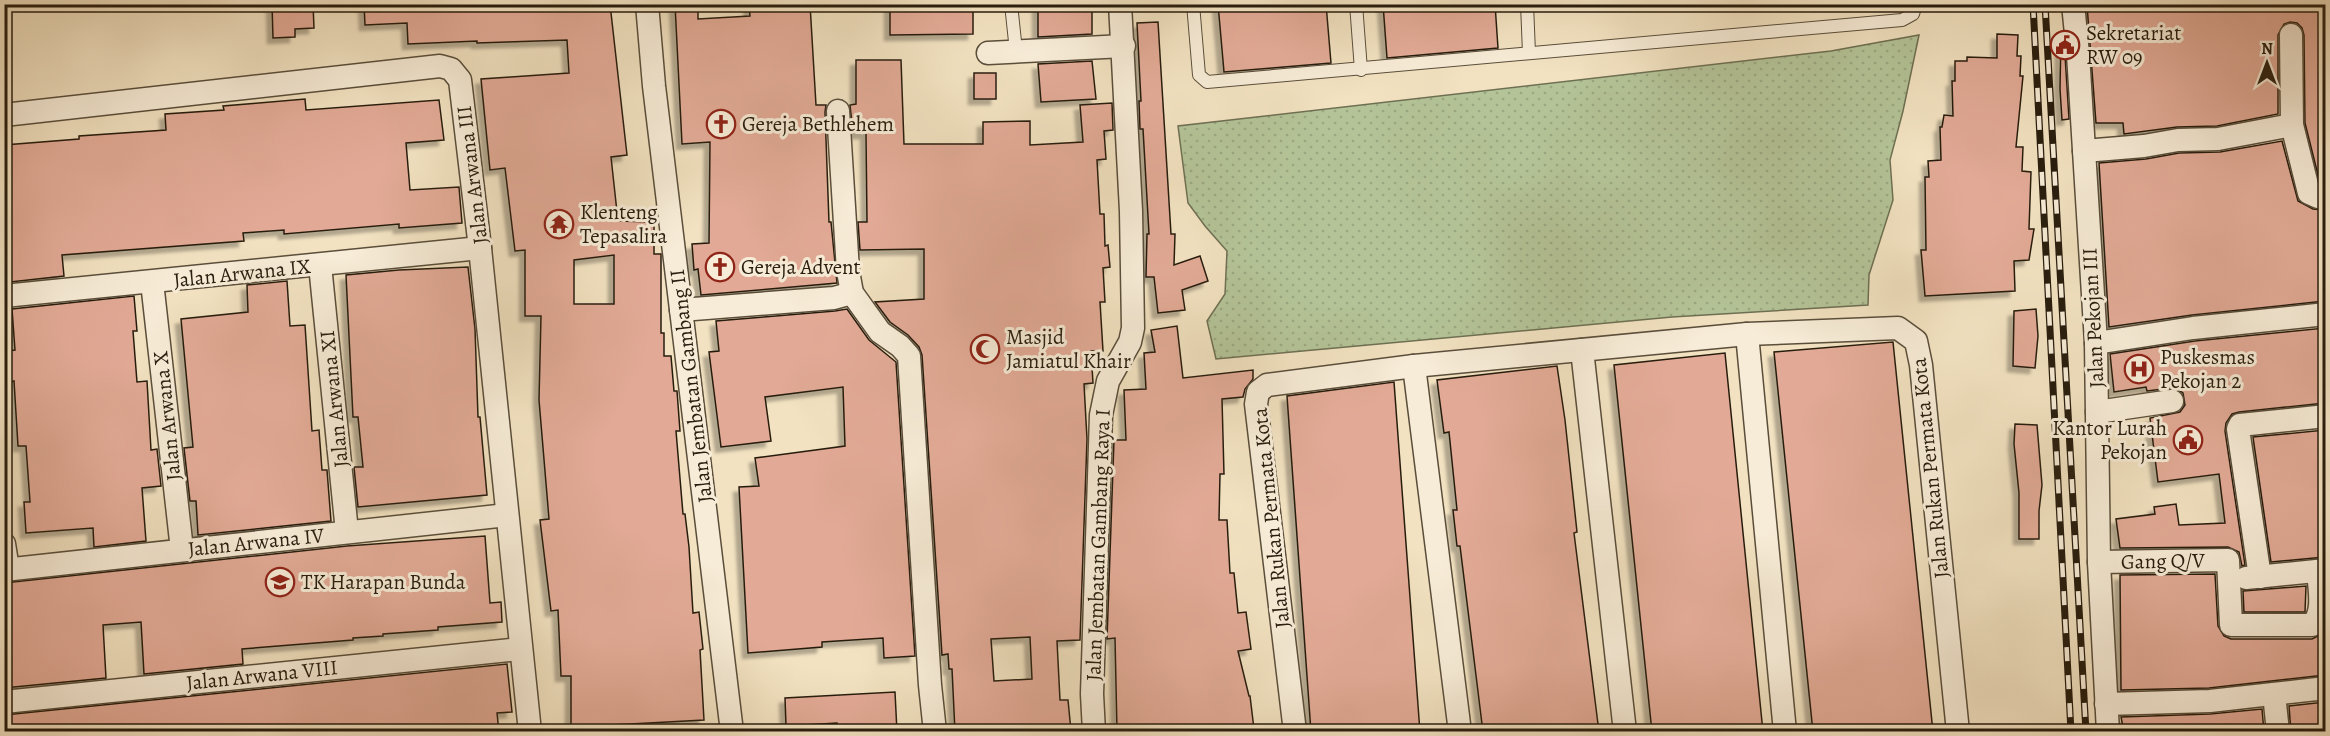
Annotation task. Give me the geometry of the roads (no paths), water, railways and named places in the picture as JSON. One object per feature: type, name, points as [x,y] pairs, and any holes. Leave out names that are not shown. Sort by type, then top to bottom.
[{"type":"street","name":"Jalan Jembatan Gambang II","points":[[647,4],[654,86],[732,732]]},
{"type":"street","name":"Jalan Jembatan Gambang Raya I","points":[[1094,732],[1092,694],[1100,424],[1108,381],[1130,342],[1133,328],[1131,211],[1120,4]]},
{"type":"street","name":"Jalan Pekojan III","points":[[2073,4],[2096,343],[2099,562],[2108,732]]},
{"type":"street","points":[[2291,35],[2292,125],[2309,193],[2318,197],[2325,196]]},
{"type":"street","points":[[988,53],[1124,46]]},
{"type":"street","name":"Jalan Arwana III","points":[[4,115],[440,66],[452,69],[460,80],[480,248],[530,732]]},
{"type":"street","points":[[838,111],[848,271],[852,293],[880,332],[900,346],[909,356],[935,732]]},
{"type":"street","points":[[2084,152],[2178,140],[2218,139],[2292,125]]},
{"type":"street","name":"Jalan Arwana IX","points":[[4,296],[480,248]]},
{"type":"street","name":"Jalan Arwana XI","points":[[320,265],[347,532]]},
{"type":"street","name":"Jalan Arwana X","points":[[152,282],[182,550]]},
{"type":"street","points":[[681,310],[834,298],[852,293]]},
{"type":"street","points":[[2096,343],[2193,328],[2325,314]]},
{"type":"street","name":"Jalan Rukan Permata Kota","points":[[1295,732],[1256,404],[1258,392],[1266,386],[1414,366],[1747,334],[1898,328],[1916,341],[1921,364],[1958,732]]},
{"type":"street","points":[[1747,334],[1785,732]]},
{"type":"street","points":[[1582,350],[1625,732]]},
{"type":"street","points":[[1414,366],[1460,732]]},
{"type":"street","points":[[2097,412],[2172,401]]},
{"type":"street","points":[[2260,577],[2238,429],[2240,425],[2325,416]]},
{"type":"street","name":"Jalan Arwana IV","points":[[6,570],[507,515]]},
{"type":"street","points":[[4,543],[6,570]]},
{"type":"street","name":"Gang Q/V","points":[[2099,562],[2229,570],[2260,577],[2322,570]]},
{"type":"street","points":[[2229,570],[2231,625],[2312,625],[2319,611],[2322,570]]},
{"type":"street","name":"Jalan Arwana VIII","points":[[4,702],[520,649]]},
{"type":"street","points":[[2106,704],[2210,701],[2325,688]]},
{"type":"street","points":[[2274,694],[2278,732]]},
{"type":"lane","points":[[1011,4],[1016,51]]},
{"type":"lane","points":[[1193,4],[1199,75],[1207,82],[1902,20],[1913,14],[1916,4]]},
{"type":"lane","points":[[1356,4],[1361,70]]},
{"type":"lane","points":[[1527,4],[1529,53]]},
{"type":"railway","points":[[2033,4],[2071,732]]},
{"type":"railway","points":[[2045,4],[2086,732]]},
{"type":"place","name":"Sekretariat RW 09","points":[[2065,45]]},
{"type":"place","name":"Gereja Bethlehem","points":[[721,124]]},
{"type":"place","name":"Klenteng Tepasalira","points":[[559,224]]},
{"type":"place","name":"Gereja Advent","points":[[720,267]]},
{"type":"place","name":"Masjid Jamiatul Khair","points":[[985,349]]},
{"type":"place","name":"Puskesmas Pekojan 2","points":[[2139,369]]},
{"type":"place","name":"Kantor Lurah Pekojan","points":[[2188,440]]},
{"type":"place","name":"TK Harapan Bunda","points":[[280,582]]}]
